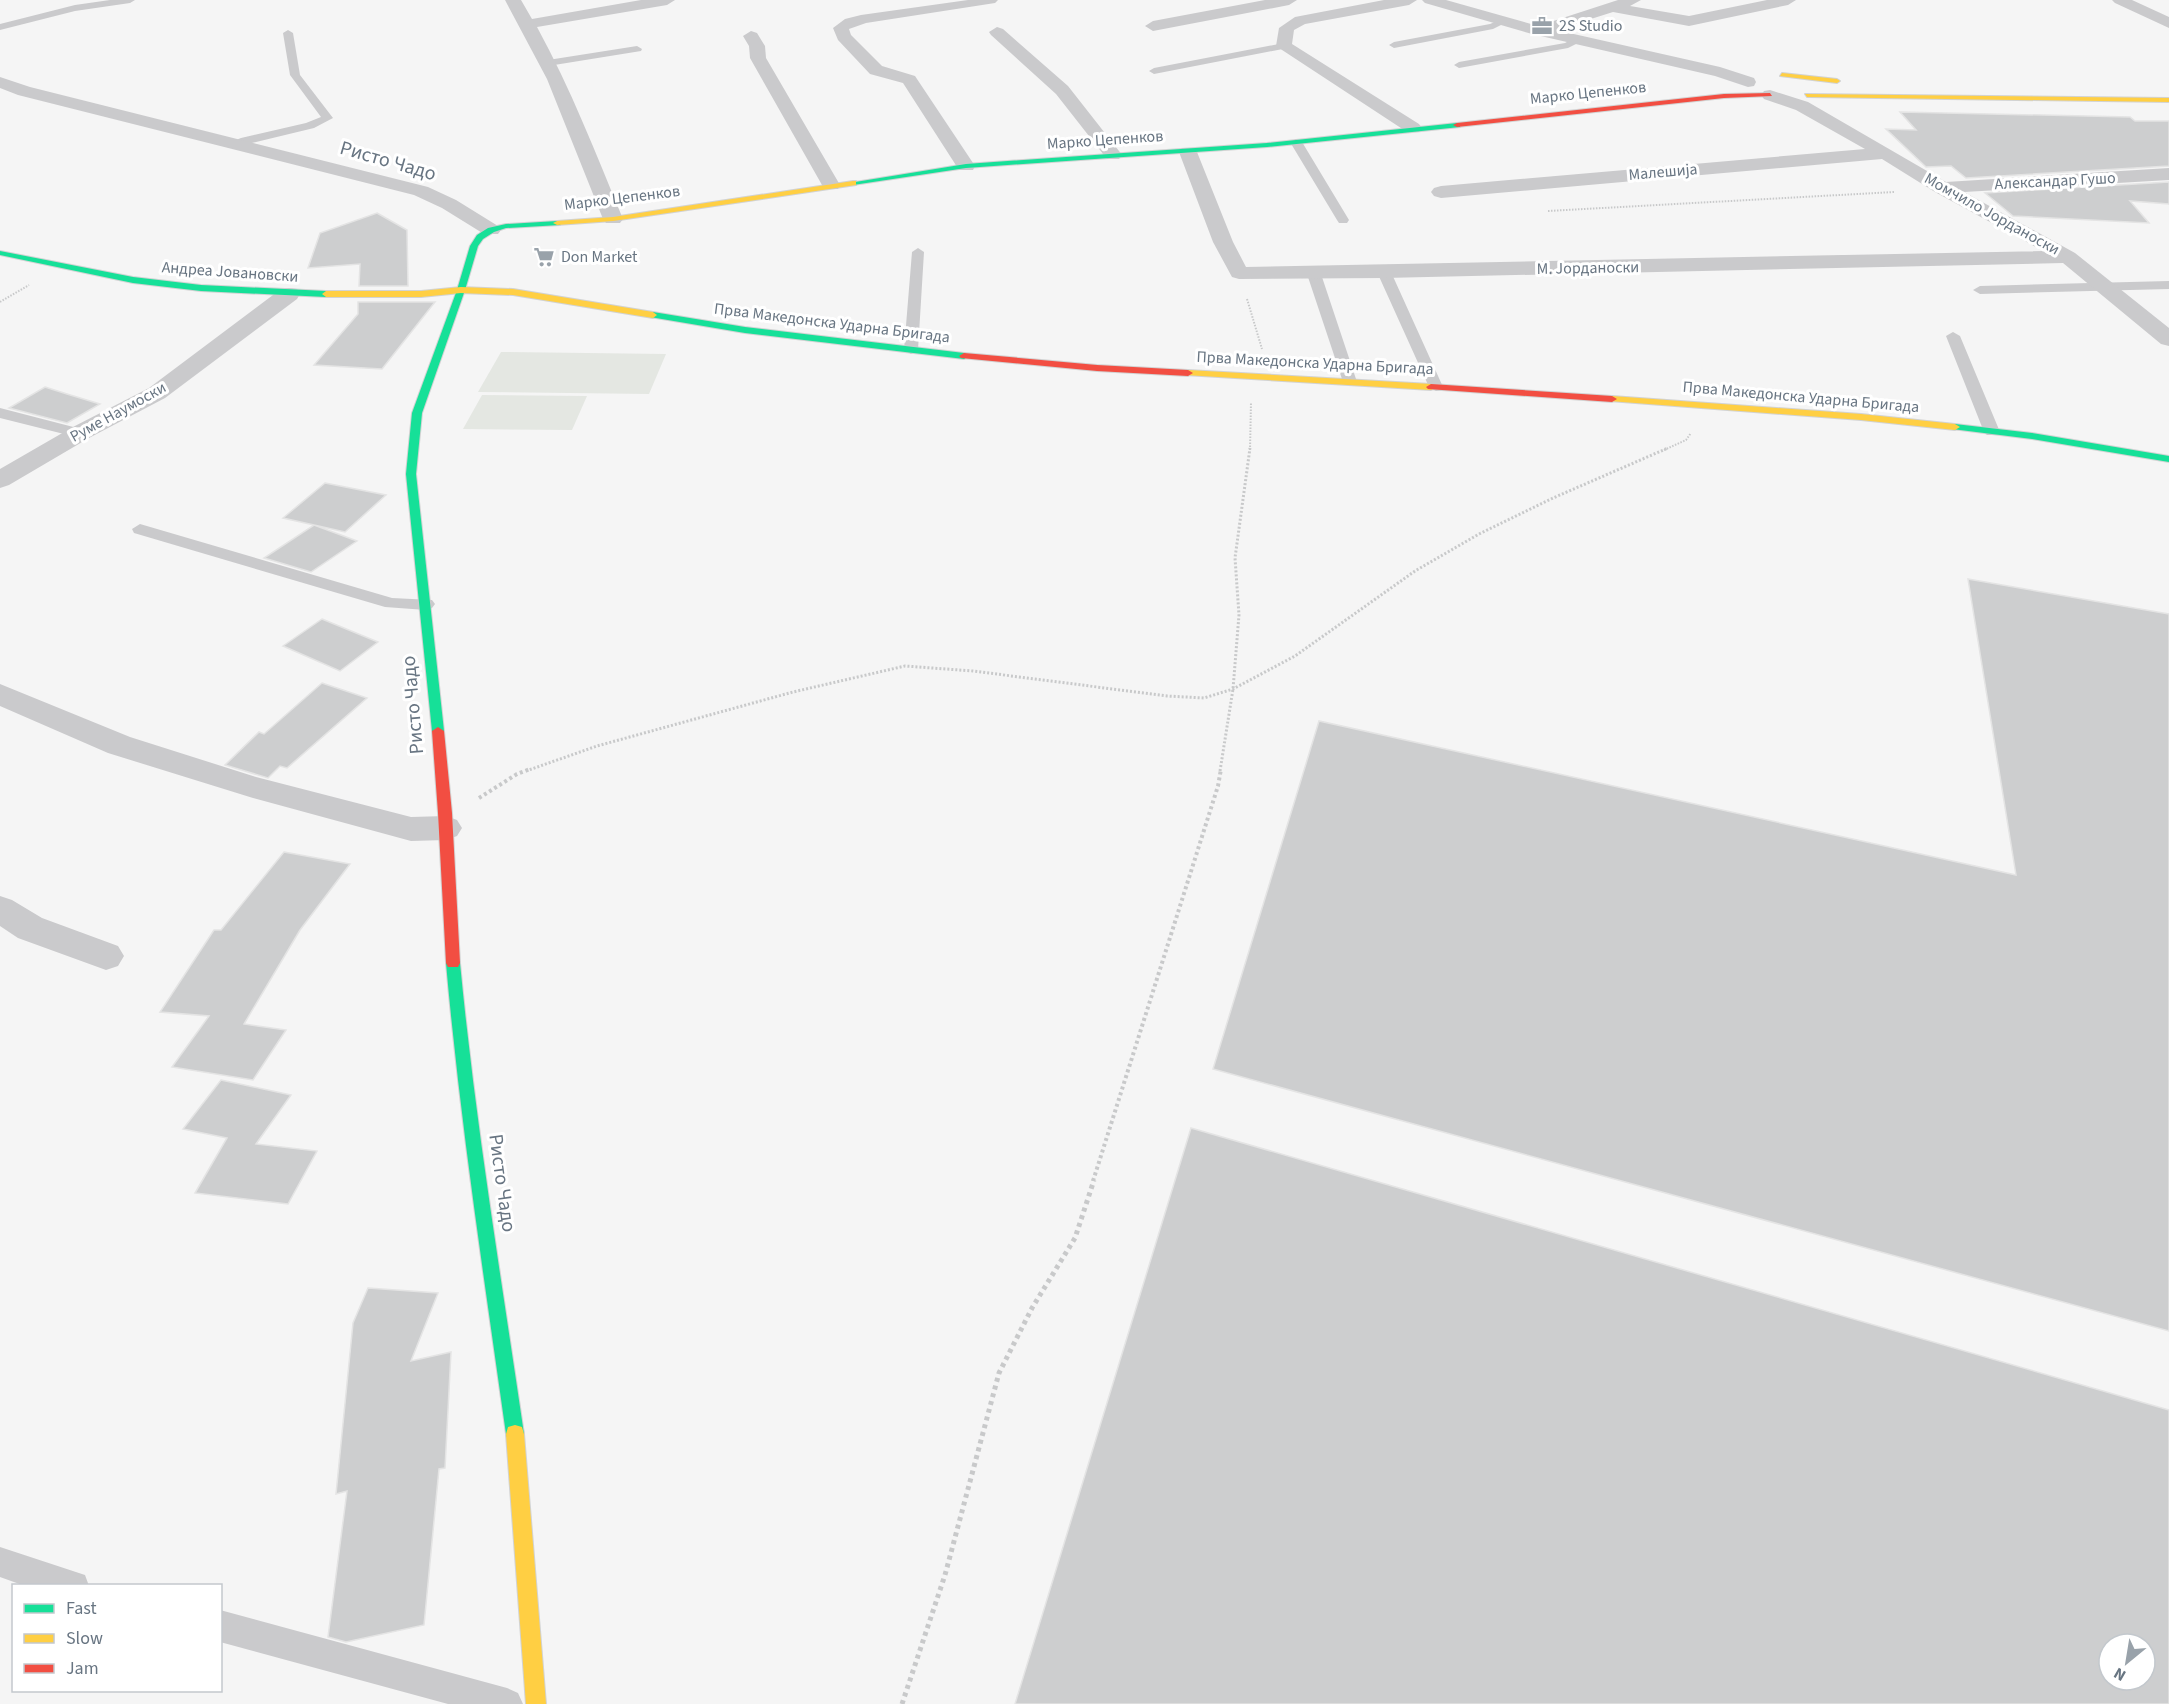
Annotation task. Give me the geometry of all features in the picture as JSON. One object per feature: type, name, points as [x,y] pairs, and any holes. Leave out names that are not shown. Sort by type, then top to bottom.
[{"type":"street","points":[[513,0],[529,24],[548,63],[614,219]]},
{"type":"street","points":[[529,24],[667,0]]},
{"type":"street","points":[[966,166],[909,80],[876,70],[844,37],[842,28],[856,20],[915,10],[969,5],[990,0]]},
{"type":"street","points":[[1153,26],[1289,0]]},
{"type":"street","points":[[1409,0],[1300,20],[1287,28],[1284,46],[1413,128]]},
{"type":"street","points":[[1430,0],[1538,31],[1719,72],[2036,98]]},
{"type":"street","points":[[1538,31],[1635,0]]},
{"type":"street","points":[[1612,7],[1689,21],[1788,0]]},
{"type":"street","points":[[2120,0],[2169,23]]},
{"type":"street","points":[[998,32],[1062,90],[1113,155]]},
{"type":"street","points":[[751,36],[757,46],[758,58],[831,185]]},
{"type":"street","points":[[1724,96],[1770,95],[1763,77]]},
{"type":"street","points":[[1724,96],[1763,77],[1808,84],[1811,88],[1803,99]]},
{"type":"street","name":"Ристо Чадо","points":[[0,82],[24,91],[421,191],[449,204],[490,230],[480,237],[474,246],[461,290],[417,413],[411,474],[426,604],[446,821],[450,926],[460,1039],[513,1410],[536,1704]]},
{"type":"street","name":"Момчило Јорданоски","points":[[1770,95],[1803,99],[1944,189],[2068,257],[2169,339]]},
{"type":"street","name":"Марко Цепенков","points":[[490,230],[506,226],[614,219],[966,166],[1188,152],[1724,96]]},
{"type":"street","points":[[1803,99],[2169,100]]},
{"type":"street","points":[[1188,152],[1223,242],[1239,273]]},
{"type":"street","name":"Малешија","points":[[1441,192],[1885,153]]},
{"type":"street","name":"Александар Гушо","points":[[1944,189],[2169,174]]},
{"type":"street","name":"Андреа Јовановски","points":[[0,253],[133,280],[289,294],[421,294],[461,290]]},
{"type":"street","name":"М. Јорданоски","points":[[1239,273],[2068,257]]},
{"type":"street","name":"Прва Македонска Ударна Бригада","points":[[461,290],[513,292],[745,330],[911,350],[1096,368],[1271,376],[1861,417],[1992,432],[2169,459]]},
{"type":"street","name":"Руме Наумоски","points":[[0,480],[80,433],[157,393],[289,294]]},
{"type":"street","points":[[0,694],[119,745],[253,787],[411,829],[446,821]]},
{"type":"street","points":[[0,909],[30,928],[106,956]]},
{"type":"lane","points":[[0,27],[75,8],[130,0]]},
{"type":"lane","points":[[1394,45],[1492,26],[1502,22]]},
{"type":"lane","points":[[235,144],[262,134],[316,124],[327,118],[295,77],[290,58],[292,46],[288,33]]},
{"type":"lane","points":[[1459,65],[1568,45],[1576,40]]},
{"type":"lane","points":[[1154,71],[1284,46]]},
{"type":"lane","points":[[548,63],[637,49]]},
{"type":"lane","points":[[1296,142],[1343,220]]},
{"type":"lane","points":[[911,350],[918,252]]},
{"type":"lane","points":[[1313,272],[1350,382]]},
{"type":"lane","points":[[1384,272],[1436,387]]},
{"type":"lane","points":[[1980,290],[2169,285]]},
{"type":"lane","points":[[1953,336],[1992,432]]},
{"type":"lane","points":[[0,413],[80,433]]},
{"type":"lane","points":[[140,529],[391,603],[426,604]]},
{"type":"lane","points":[[0,1562],[68,1584]]},
{"type":"lane","points":[[222,1627],[507,1704]]},
{"type":"path","points":[[1546,211],[1668,206],[1818,194],[1944,189]]},
{"type":"path","points":[[902,1704],[945,1575],[999,1373],[1032,1308],[1075,1238],[1218,786],[1233,689],[1239,615],[1235,558],[1250,446],[1251,399],[1271,376],[1239,273]]},
{"type":"path","points":[[446,821],[516,774],[597,746],[793,692],[905,666],[973,671],[1167,696],[1204,698],[1233,689],[1295,656],[1359,608],[1424,565],[1479,534],[1553,498],[1686,440],[1693,430],[1709,423],[1732,407]]},
{"type":"shaded area","points":[[501,352],[666,354],[649,394],[478,392]]},
{"type":"shaded area","points":[[482,395],[587,396],[572,430],[463,429]]},
{"type":"building","points":[[1900,112],[2130,117],[2135,121],[2169,121],[2169,166],[1966,178],[1951,166],[1926,167],[1886,129],[1916,130]]},
{"type":"building","points":[[2169,182],[2169,204],[2130,201],[2149,223],[2013,216],[1985,193]]},
{"type":"building","points":[[377,213],[407,230],[408,286],[359,286],[360,264],[308,268],[320,233]]},
{"type":"building","points":[[358,302],[435,302],[382,369],[314,365],[358,314]]},
{"type":"building","points":[[45,387],[100,404],[67,423],[9,408]]},
{"type":"building","points":[[325,483],[386,495],[345,532],[283,518]]},
{"type":"building","points":[[314,525],[357,541],[311,572],[264,558]]},
{"type":"building","points":[[1968,579],[2169,614],[2169,1331],[1213,1069],[1319,721],[2016,875]]},
{"type":"building","points":[[322,619],[378,642],[340,671],[283,646]]},
{"type":"building","points":[[322,683],[367,698],[287,768],[280,766],[268,778],[225,765],[259,732],[264,734]]},
{"type":"building","points":[[284,852],[350,864],[300,930],[244,1024],[286,1030],[253,1080],[172,1067],[209,1016],[160,1012],[214,930],[221,930]]},
{"type":"building","points":[[221,1080],[291,1095],[256,1144],[317,1151],[288,1204],[195,1193],[227,1138],[183,1129]]},
{"type":"building","points":[[1191,1128],[2169,1410],[2169,1704],[1015,1704]]},
{"type":"building","points":[[368,1288],[438,1293],[411,1361],[451,1352],[445,1468],[439,1469],[424,1625],[346,1642],[328,1637],[347,1491],[336,1494],[353,1323]]},
{"type":"traffic: fast","points":[[853,183],[966,166],[1267,145],[1457,125]]},
{"type":"traffic: fast","points":[[438,731],[411,474],[417,413],[461,290],[474,246],[480,237],[491,230],[506,226],[557,223]]},
{"type":"traffic: fast","points":[[0,253],[133,280],[201,288],[326,294]]},
{"type":"traffic: fast","points":[[653,315],[745,330],[964,356]]},
{"type":"traffic: fast","points":[[1955,427],[2032,436],[2169,459]]},
{"type":"traffic: fast","points":[[453,963],[460,1039],[478,1177],[515,1434]]},
{"type":"traffic: slow","points":[[1782,75],[1837,81]]},
{"type":"traffic: slow","points":[[1807,95],[2169,100]]},
{"type":"traffic: slow","points":[[557,223],[613,219],[853,183]]},
{"type":"traffic: slow","points":[[326,294],[421,294],[461,290],[513,292],[653,315]]},
{"type":"traffic: slow","points":[[1188,373],[1431,387]]},
{"type":"traffic: slow","points":[[1612,399],[1861,417],[1955,427]]},
{"type":"traffic: slow","points":[[515,1434],[536,1704]]},
{"type":"traffic: jam","points":[[1457,125],[1724,96],[1770,95]]},
{"type":"traffic: jam","points":[[964,356],[1097,368],[1188,373]]},
{"type":"traffic: jam","points":[[1431,387],[1612,399]]},
{"type":"traffic: jam","points":[[438,731],[453,963]]},
{"type":"place","name":"2S Studio","points":[[1542,26]]},
{"type":"place","name":"Don Market","points":[[544,257]]}]
